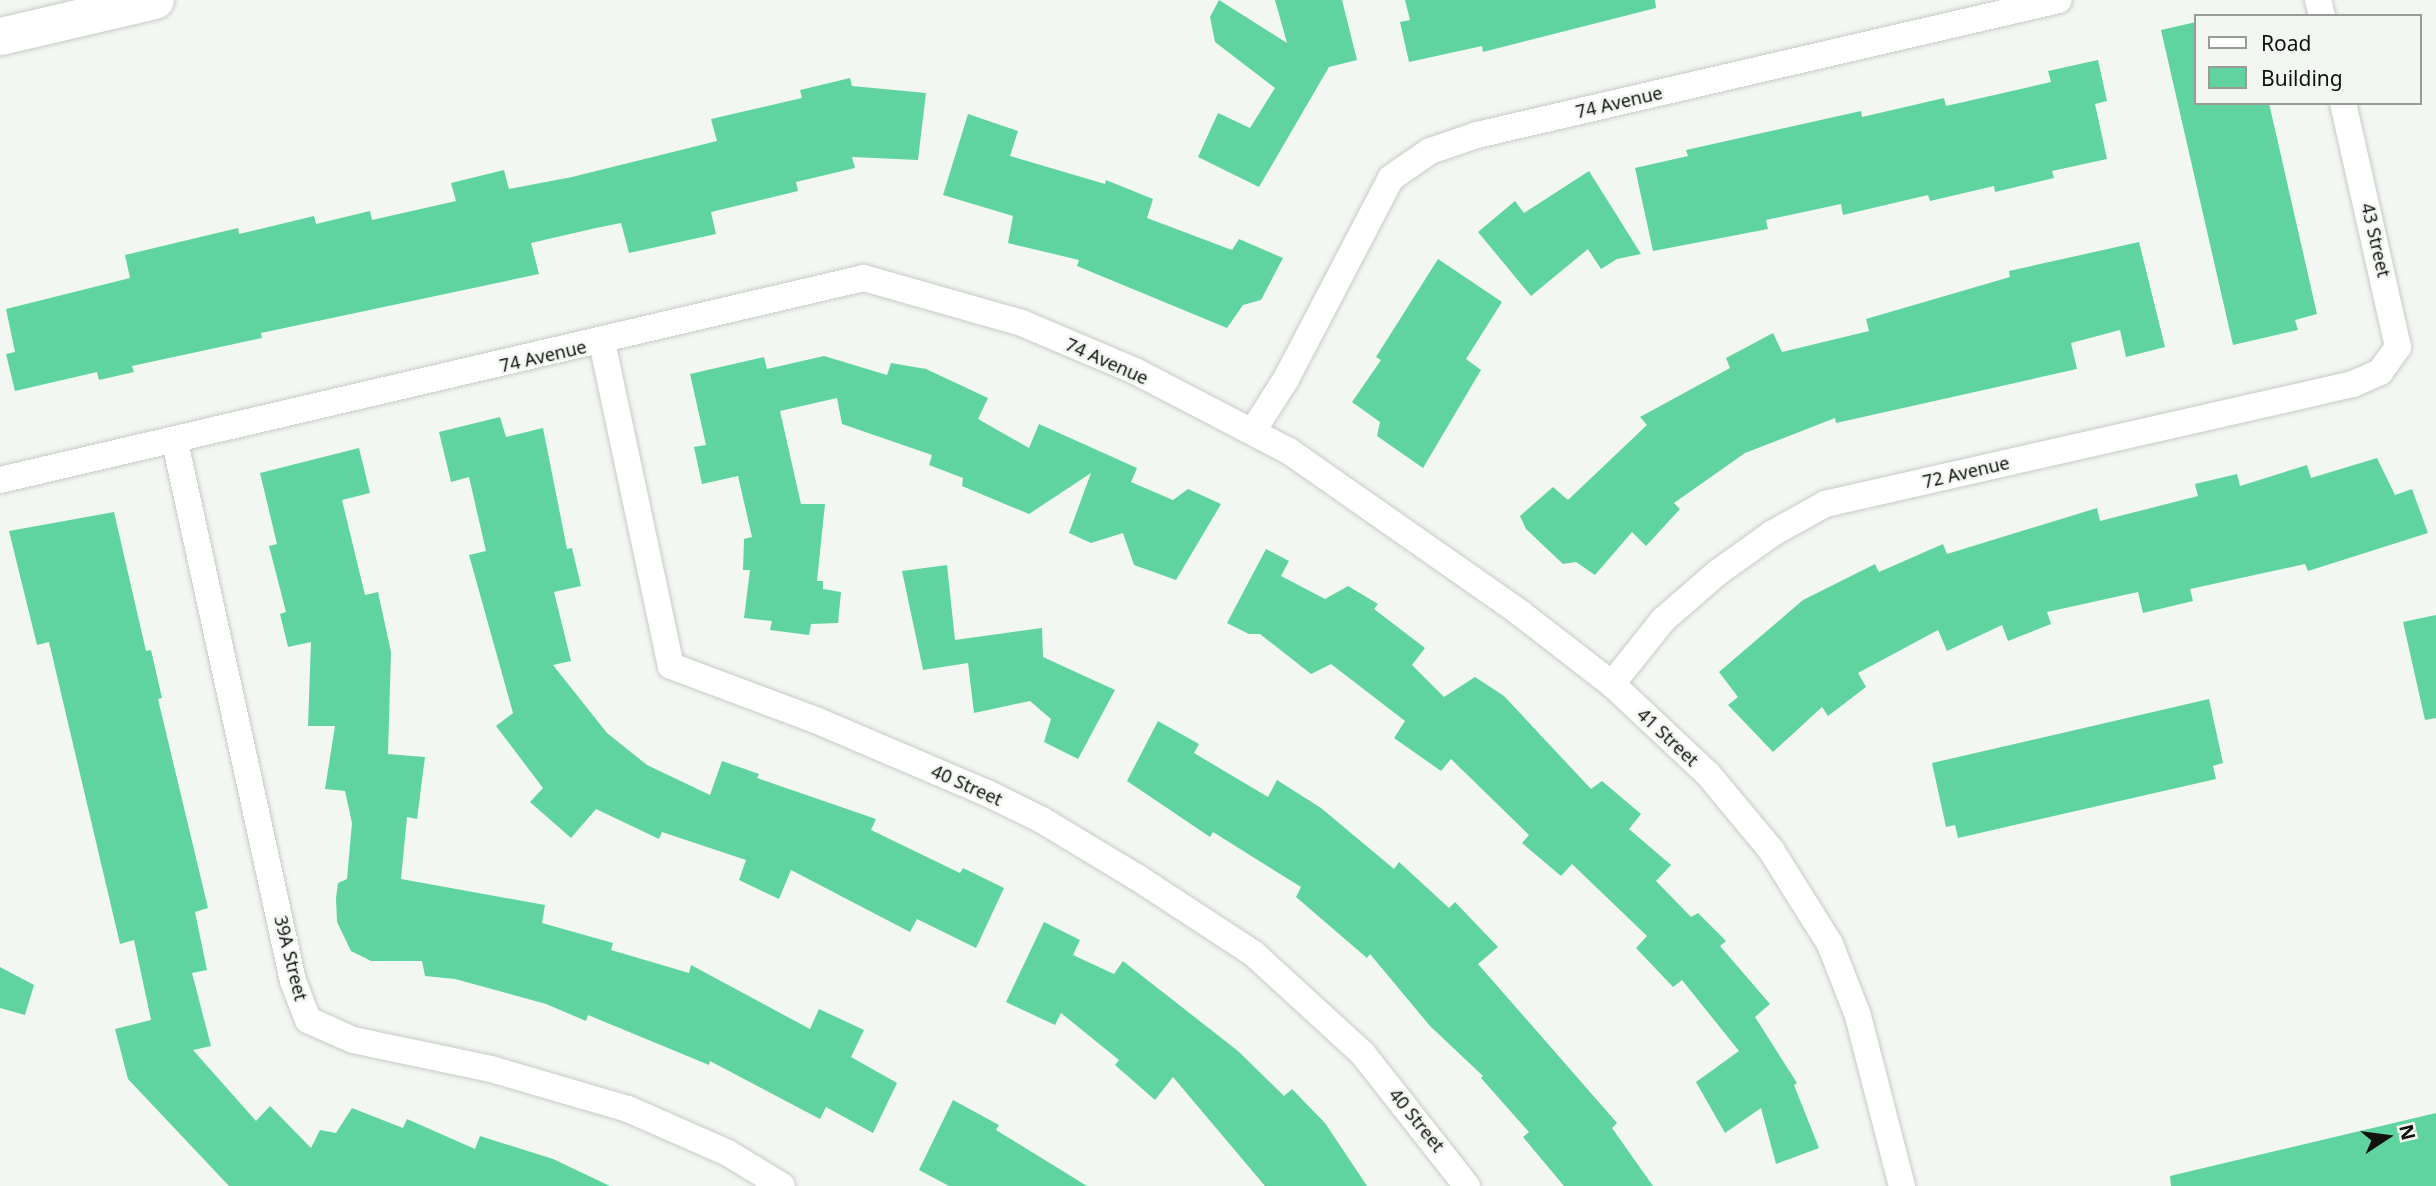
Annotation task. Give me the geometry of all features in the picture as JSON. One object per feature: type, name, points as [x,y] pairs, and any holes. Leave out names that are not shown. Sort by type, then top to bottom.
[{"type":"main road","points":[[0,36],[155,0]]},
{"type":"street","name":"74 Avenue","points":[[0,480],[175,442],[864,278],[1022,323],[1135,371],[1253,431],[1286,379],[1391,178],[1430,151],[1477,135],[2059,0]]},
{"type":"street","name":"43 Street","points":[[2343,105],[2398,346],[2380,372]]},
{"type":"street","name":"40 Street","points":[[602,342],[671,666],[818,721],[987,793],[1042,820],[1146,883],[1254,954],[1363,1054],[1466,1186]]},
{"type":"street","name":"72 Avenue","points":[[1612,684],[1663,620],[1717,573],[1773,533],[1825,504],[2353,384],[2380,372]]},
{"type":"street","name":"41 Street","points":[[1253,431],[1390,518],[1612,684],[1708,774],[1771,850],[1830,944],[1858,1016],[1902,1186]]},
{"type":"street","name":"39A Street","points":[[175,442],[293,981],[308,1020],[353,1040],[491,1069],[628,1109],[728,1153],[782,1186]]},
{"type":"building","points":[[1219,0],[1287,43],[1275,0],[1342,0],[1357,60],[1329,67],[1259,187],[1198,157],[1218,113],[1250,128],[1275,88],[1215,42],[1210,17]]},
{"type":"building","points":[[1405,0],[1655,0],[1656,8],[1483,52],[1482,46],[1409,62],[1400,22],[1410,20]]},
{"type":"building","points":[[2194,22],[2194,105],[2269,105],[2317,314],[2295,320],[2298,330],[2233,345],[2161,30]]},
{"type":"building","points":[[2098,60],[2107,101],[2095,104],[2107,159],[2052,171],[2054,178],[1995,192],[1994,186],[1930,201],[1928,195],[1843,215],[1841,204],[1766,220],[1768,229],[1653,251],[1635,168],[1688,156],[1686,150],[1861,111],[1862,117],[1944,98],[1946,106],[2051,82],[2048,71]]},
{"type":"building","points":[[850,78],[852,86],[926,93],[918,160],[852,157],[855,168],[796,182],[798,191],[711,212],[716,234],[629,253],[621,223],[596,228],[531,243],[539,274],[261,333],[262,338],[132,366],[134,372],[99,380],[97,372],[15,391],[6,354],[15,352],[6,309],[130,278],[125,255],[238,228],[239,234],[314,216],[316,224],[370,211],[372,220],[456,201],[451,183],[504,170],[509,189],[572,177],[717,141],[711,119],[802,98],[800,90]]},
{"type":"building","points":[[968,114],[1018,131],[1010,156],[1105,184],[1106,180],[1153,199],[1147,218],[1232,250],[1239,239],[1283,258],[1261,300],[1243,305],[1227,328],[1077,266],[1079,260],[1008,243],[1013,216],[943,195]]},
{"type":"building","points":[[1589,171],[1641,254],[1617,259],[1601,269],[1588,249],[1531,296],[1478,232],[1515,201],[1524,213]]},
{"type":"building","points":[[2139,242],[2165,347],[2126,357],[2120,330],[2071,343],[2077,369],[1836,423],[1835,418],[1745,453],[1674,503],[1680,509],[1646,546],[1632,532],[1595,575],[1576,562],[1563,564],[1526,529],[1520,516],[1553,487],[1568,500],[1647,425],[1640,417],[1730,368],[1726,358],[1773,333],[1782,352],[1869,331],[1866,319],[2010,277],[2009,271]]},
{"type":"building","points":[[1438,259],[1502,302],[1466,359],[1481,370],[1423,468],[1377,436],[1380,422],[1352,402],[1381,360],[1376,357]]},
{"type":"building","points":[[824,356],[887,375],[891,363],[926,369],[988,398],[978,419],[1029,448],[1039,424],[1137,468],[1131,482],[1173,500],[1188,489],[1221,504],[1176,580],[1134,565],[1123,533],[1091,543],[1069,533],[1091,473],[1029,514],[962,486],[963,478],[929,465],[932,455],[842,424],[837,398],[780,411],[801,504],[825,504],[817,581],[823,581],[823,589],[841,592],[838,623],[811,624],[809,635],[770,630],[772,621],[744,618],[750,570],[743,570],[744,539],[752,537],[738,476],[702,484],[694,447],[706,445],[690,374],[764,357],[767,369]]},
{"type":"building","points":[[500,417],[506,437],[543,428],[567,549],[572,548],[581,586],[554,592],[571,661],[553,665],[607,733],[647,765],[710,795],[722,761],[759,774],[757,778],[876,819],[871,830],[960,873],[963,868],[1004,888],[976,948],[917,919],[910,932],[791,870],[779,899],[739,880],[746,860],[662,832],[659,839],[596,809],[571,838],[530,802],[543,788],[496,726],[513,713],[469,555],[486,551],[469,477],[451,482],[439,432]]},
{"type":"building","points":[[359,448],[370,493],[342,500],[365,595],[378,592],[391,652],[388,754],[425,757],[417,819],[407,817],[401,879],[545,905],[542,923],[613,943],[611,950],[689,973],[691,965],[810,1029],[819,1009],[864,1030],[851,1057],[897,1083],[873,1133],[826,1107],[820,1119],[710,1061],[709,1065],[588,1015],[586,1021],[546,1004],[455,979],[425,976],[422,961],[371,961],[351,951],[337,922],[336,898],[338,883],[347,879],[352,823],[345,791],[325,789],[335,726],[308,726],[311,642],[288,647],[280,614],[286,612],[269,546],[277,544],[260,473]]},
{"type":"building","points":[[2377,458],[2395,495],[2412,489],[2428,533],[2308,571],[2305,564],[2190,589],[2193,601],[2143,613],[2138,592],[2047,612],[2051,624],[2008,641],[2002,625],[1947,651],[1938,630],[1858,673],[1866,687],[1828,716],[1822,707],[1773,752],[1728,705],[1738,697],[1719,672],[1803,600],[1875,564],[1879,572],[1943,544],[1947,554],[2097,508],[2100,521],[2198,496],[2195,484],[2237,474],[2240,486],[2307,465],[2311,478]]},
{"type":"building","points":[[114,512],[146,651],[151,650],[162,698],[158,699],[208,908],[195,912],[207,970],[192,973],[211,1046],[193,1050],[256,1121],[270,1106],[311,1148],[320,1130],[336,1133],[352,1108],[403,1128],[407,1119],[475,1149],[480,1136],[553,1159],[610,1186],[229,1186],[128,1079],[115,1029],[151,1020],[134,940],[120,944],[49,642],[37,645],[9,531]]},
{"type":"building","points":[[1266,549],[1289,561],[1281,576],[1325,599],[1348,586],[1378,604],[1374,609],[1425,648],[1412,665],[1444,697],[1475,677],[1504,696],[1591,789],[1602,781],[1641,814],[1629,829],[1671,865],[1656,881],[1691,917],[1698,913],[1726,941],[1720,946],[1770,1004],[1755,1017],[1797,1083],[1794,1085],[1819,1148],[1776,1164],[1761,1108],[1725,1133],[1696,1082],[1739,1051],[1682,980],[1673,987],[1636,948],[1647,936],[1572,864],[1561,876],[1522,843],[1529,835],[1451,759],[1441,771],[1394,738],[1405,721],[1331,664],[1311,674],[1260,634],[1249,634],[1227,623]]},
{"type":"building","points":[[947,565],[955,640],[1042,628],[1043,657],[1115,690],[1078,759],[1044,742],[1051,719],[1030,701],[974,713],[968,663],[923,670],[902,571]]},
{"type":"building","points":[[2436,615],[2436,718],[2425,720],[2403,622]]},
{"type":"building","points":[[2209,699],[2223,763],[2213,766],[2216,779],[1958,838],[1955,825],[1946,827],[1932,763]]},
{"type":"building","points":[[1158,721],[1199,744],[1194,753],[1268,797],[1277,780],[1321,808],[1394,869],[1399,862],[1449,908],[1455,902],[1498,947],[1478,964],[1617,1123],[1612,1128],[1653,1186],[1564,1186],[1523,1137],[1529,1132],[1481,1078],[1483,1076],[1430,1026],[1370,954],[1367,958],[1296,897],[1301,887],[1213,832],[1210,837],[1127,781]]},
{"type":"building","points":[[1044,922],[1080,940],[1073,955],[1114,974],[1123,961],[1238,1051],[1284,1096],[1292,1089],[1325,1123],[1367,1186],[1265,1186],[1173,1077],[1155,1100],[1115,1065],[1119,1060],[1061,1013],[1055,1025],[1006,1002]]},
{"type":"building","points":[[0,967],[34,985],[25,1015],[0,1008]]},
{"type":"building","points":[[953,1100],[999,1125],[996,1130],[1087,1186],[949,1186],[919,1170]]},
{"type":"building","points":[[2436,1113],[2436,1186],[2171,1186],[2170,1176]]}]
